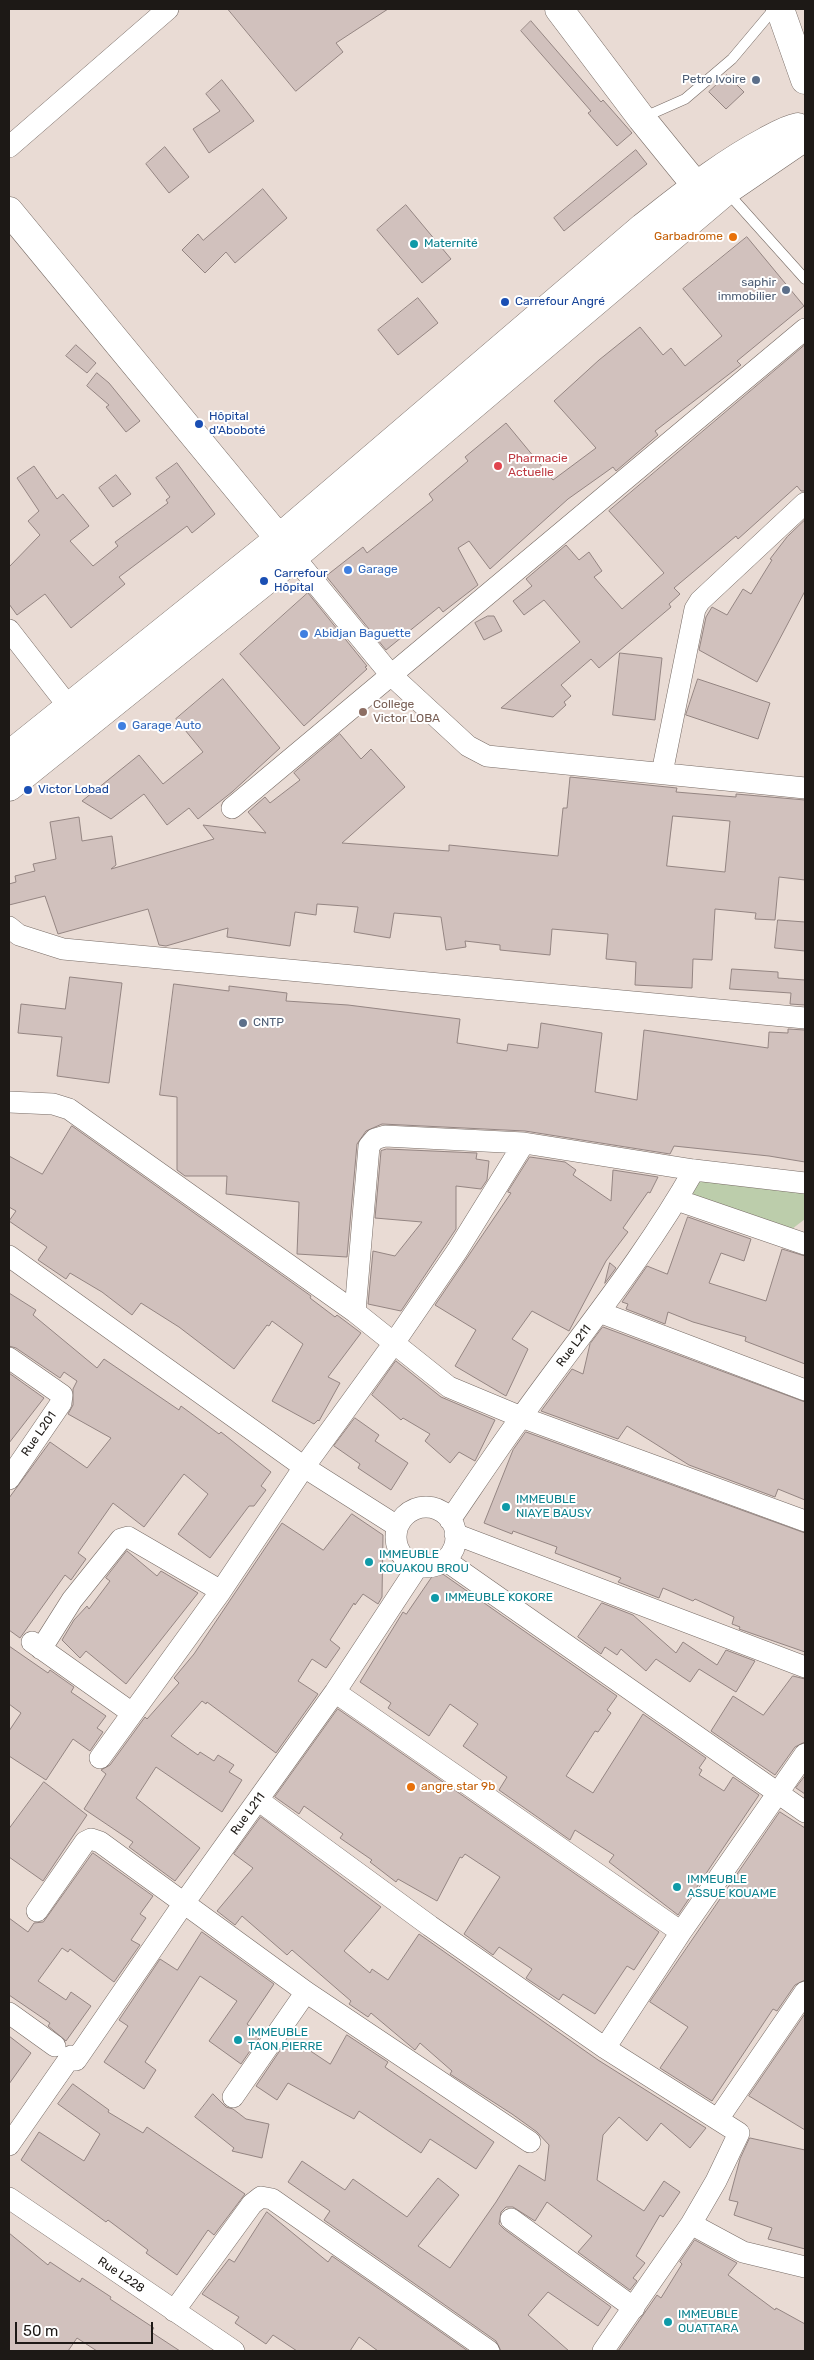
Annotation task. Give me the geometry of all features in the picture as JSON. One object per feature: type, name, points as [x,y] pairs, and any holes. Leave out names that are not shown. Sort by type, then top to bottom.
[{"type":"main road","points":[[559,9],[642,118],[711,193]]},
{"type":"main road","points":[[780,9],[803,67]]},
{"type":"main road","points":[[711,193],[748,150],[790,129],[805,125]]},
{"type":"main road","points":[[9,787],[286,548],[644,227],[711,193],[805,137]]},
{"type":"main road","points":[[9,211],[183,420],[286,548]]},
{"type":"main road","points":[[9,755],[69,707],[286,548]]},
{"type":"street","points":[[9,147],[168,9]]},
{"type":"street","points":[[232,808],[805,329]]},
{"type":"street","points":[[662,773],[695,610],[700,601],[805,502]]},
{"type":"street","points":[[286,548],[391,676],[468,746],[487,756],[805,788]]},
{"type":"street","points":[[9,630],[69,707]]},
{"type":"street","points":[[9,927],[19,935],[63,949],[805,1018]]},
{"type":"street","points":[[9,1102],[53,1104],[69,1109],[355,1312],[449,1386],[521,1417],[805,1522]]},
{"type":"street","points":[[355,1312],[369,1146],[375,1139],[384,1136],[524,1143],[694,1170],[805,1183]]},
{"type":"street","points":[[100,1758],[221,1591],[304,1467],[394,1343],[457,1251],[524,1143]]},
{"type":"street","name":"Rue L211","points":[[453,1527],[521,1417],[599,1312],[677,1200],[694,1170]]},
{"type":"street","points":[[677,1200],[805,1244]]},
{"type":"street","points":[[9,1256],[304,1467],[397,1526]]},
{"type":"street","points":[[599,1312],[805,1390]]},
{"type":"street","name":"Rue L201","points":[[9,1358],[62,1395],[61,1403],[9,1479]]},
{"type":"street","points":[[453,1527],[451,1552],[445,1560],[428,1567],[418,1566],[409,1562],[397,1546],[397,1526],[407,1513],[421,1507],[437,1510],[453,1527],[805,1667]]},
{"type":"street","points":[[132,1713],[36,1645],[121,1540],[128,1537],[221,1591]]},
{"type":"street","points":[[445,1560],[805,1812]]},
{"type":"street","name":"Rue L211","points":[[9,2145],[67,2054],[184,1903],[335,1692],[418,1566]]},
{"type":"street","points":[[335,1692],[681,1932]]},
{"type":"street","points":[[605,2048],[681,1932],[805,1754]]},
{"type":"street","points":[[258,1800],[438,1931],[605,2048],[739,2133],[716,2181],[692,2224],[604,2351]]},
{"type":"street","points":[[37,1911],[85,1842],[92,1840],[100,1842],[306,1992],[530,2142]]},
{"type":"street","points":[[233,2097],[306,1992]]},
{"type":"street","points":[[718,2118],[805,1992]]},
{"type":"street","points":[[9,2013],[67,2054]]},
{"type":"street","points":[[174,2311],[252,2204],[261,2197],[272,2199],[489,2351]]},
{"type":"street","name":"Rue L228","points":[[9,2198],[234,2351]]},
{"type":"street","points":[[511,2219],[634,2308]]},
{"type":"street","points":[[692,2224],[743,2252],[805,2268]]},
{"type":"lane","points":[[642,118],[685,99],[732,59],[774,9]]},
{"type":"lane","points":[[711,193],[805,279]]},
{"type":"green space","points":[[700,1177],[804,1187],[805,1219],[792,1229],[687,1198]]},
{"type":"building","points":[[228,9],[388,9],[336,43],[343,52],[296,91]]},
{"type":"building","points":[[531,21],[601,102],[603,100],[632,133],[617,146],[588,113],[591,111],[521,31]]},
{"type":"building","points":[[727,75],[744,92],[726,109],[709,92]]},
{"type":"building","points":[[222,80],[254,121],[209,153],[193,129],[220,111],[206,94]]},
{"type":"building","points":[[165,147],[189,177],[169,193],[146,164]]},
{"type":"building","points":[[636,150],[647,164],[564,231],[554,218]]},
{"type":"building","points":[[263,189],[287,218],[235,263],[226,252],[205,273],[182,250],[198,234],[203,240]]},
{"type":"building","name":"Maternité","points":[[406,205],[451,259],[422,283],[377,230]]},
{"type":"building","points":[[747,237],[804,306],[737,361],[741,365],[655,431],[658,435],[616,471],[613,467],[568,499],[490,569],[469,541],[458,548],[478,585],[443,612],[439,607],[386,650],[326,576],[363,547],[367,553],[433,500],[429,494],[468,461],[465,457],[506,423],[553,480],[596,448],[554,401],[599,360],[640,327],[663,355],[671,348],[685,366],[722,336],[683,289]]},
{"type":"building","points":[[418,298],[438,323],[398,355],[378,330]]},
{"type":"building","points":[[76,345],[96,363],[87,373],[66,356]]},
{"type":"building","points":[[805,345],[805,491],[801,491],[797,486],[738,539],[736,536],[674,588],[680,594],[669,604],[671,607],[599,668],[591,659],[561,685],[571,696],[564,702],[566,705],[553,717],[501,708],[580,642],[544,600],[524,615],[513,601],[532,586],[526,579],[566,545],[579,560],[589,552],[602,571],[594,577],[622,609],[664,573],[609,511]]},
{"type":"building","points":[[97,373],[109,383],[140,421],[126,432],[106,407],[109,405],[87,386]]},
{"type":"building","points":[[177,463],[215,514],[192,533],[187,526],[119,577],[125,584],[71,628],[45,594],[17,615],[9,604],[9,567],[40,535],[28,521],[39,511],[17,478],[34,466],[57,499],[63,494],[89,526],[70,541],[93,566],[118,546],[115,542],[168,503],[166,500],[170,497],[156,478]]},
{"type":"building","points":[[116,475],[131,494],[113,507],[99,488]]},
{"type":"building","points":[[805,520],[805,591],[757,682],[699,650],[706,617],[712,607],[727,615],[743,589],[751,594],[772,560],[770,559],[787,537]]},
{"type":"building","points":[[308,593],[367,666],[365,667],[367,669],[304,726],[240,654]]},
{"type":"building","points":[[488,616],[494,616],[502,631],[484,640],[475,623]]},
{"type":"building","points":[[620,653],[662,658],[655,720],[613,715]]},
{"type":"building","points":[[223,679],[280,748],[232,792],[198,819],[189,808],[167,825],[144,794],[111,819],[82,801],[139,755],[163,784],[203,752],[176,719]]},
{"type":"building","points":[[698,679],[770,703],[758,739],[686,715]]},
{"type":"building","points":[[340,734],[361,759],[371,749],[405,787],[342,843],[449,851],[449,845],[558,856],[563,808],[567,808],[570,777],[677,788],[676,792],[736,797],[736,794],[805,800],[805,880],[779,877],[775,920],[755,919],[756,913],[715,909],[712,960],[693,959],[692,988],[635,985],[636,962],[606,959],[608,934],[552,929],[550,955],[500,950],[500,945],[465,941],[466,947],[446,950],[441,917],[394,913],[390,938],[354,932],[358,907],[317,904],[316,915],[295,912],[290,946],[227,937],[228,928],[166,946],[159,945],[148,909],[58,934],[45,896],[9,905],[9,884],[16,882],[15,876],[35,871],[33,864],[56,859],[50,822],[79,817],[82,841],[112,836],[116,865],[111,869],[214,839],[203,825],[266,833],[248,812],[265,797],[270,803],[300,780],[294,773]],"holes":[[[673,816],[730,821],[725,872],[667,866]]]},
{"type":"building","points":[[778,920],[805,922],[805,951],[775,948]]},
{"type":"building","points":[[732,969],[778,972],[778,978],[805,980],[805,1005],[790,1004],[791,993],[730,989]]},
{"type":"building","points":[[70,977],[122,983],[109,1083],[57,1076],[62,1037],[18,1033],[21,1004],[65,1009]]},
{"type":"building","points":[[174,984],[229,991],[229,986],[287,993],[286,1001],[348,1005],[460,1019],[457,1043],[507,1051],[508,1044],[538,1048],[541,1023],[602,1033],[595,1092],[637,1100],[644,1030],[768,1048],[769,1032],[788,1033],[788,1029],[805,1030],[805,1162],[769,1156],[674,1146],[670,1154],[525,1131],[382,1124],[366,1131],[357,1144],[347,1257],[297,1254],[299,1202],[226,1194],[227,1176],[185,1176],[177,1170],[177,1097],[160,1095]]},
{"type":"building","points":[[72,1126],[311,1296],[310,1298],[335,1317],[337,1315],[361,1333],[328,1377],[340,1383],[319,1421],[314,1424],[272,1401],[303,1344],[272,1321],[234,1369],[179,1327],[141,1303],[132,1315],[102,1292],[70,1273],[66,1279],[38,1260],[47,1247],[9,1221],[16,1211],[9,1207],[9,1156],[42,1174]]},
{"type":"building","points":[[387,1149],[477,1153],[476,1159],[489,1161],[487,1180],[481,1189],[456,1186],[456,1229],[401,1311],[368,1304],[373,1251],[395,1256],[422,1222],[375,1218],[381,1151]]},
{"type":"building","points":[[530,1157],[565,1162],[576,1170],[573,1175],[611,1201],[613,1170],[658,1177],[650,1193],[648,1192],[623,1228],[628,1232],[606,1261],[569,1331],[532,1311],[512,1339],[528,1349],[506,1396],[455,1366],[476,1330],[435,1305],[511,1193],[508,1192]]},
{"type":"building","points":[[688,1217],[751,1239],[744,1261],[721,1253],[709,1283],[766,1301],[782,1249],[805,1256],[805,1364],[745,1341],[746,1337],[693,1322],[668,1312],[665,1324],[626,1309],[628,1304],[622,1302],[647,1266],[667,1274]]},
{"type":"building","points":[[610,1263],[616,1268],[605,1283]]},
{"type":"building","points":[[9,1293],[36,1310],[33,1315],[97,1368],[104,1359],[179,1410],[181,1406],[219,1434],[221,1432],[271,1472],[261,1486],[266,1490],[254,1506],[249,1506],[210,1558],[178,1534],[208,1494],[184,1474],[144,1527],[113,1503],[78,1553],[86,1559],[71,1580],[65,1575],[20,1638],[9,1630],[9,1498],[50,1442],[87,1468],[111,1438],[68,1414],[73,1405],[73,1389],[77,1381],[64,1372],[60,1378],[16,1348],[9,1346]]},
{"type":"building","points":[[603,1327],[805,1402],[805,1500],[778,1489],[775,1497],[689,1465],[627,1426],[618,1439],[541,1411],[572,1369],[583,1374],[590,1344]]},
{"type":"building","points":[[396,1361],[441,1397],[495,1420],[475,1461],[459,1452],[450,1463],[425,1441],[430,1434],[403,1418],[401,1420],[372,1395]]},
{"type":"building","points":[[9,1373],[44,1398],[9,1443]]},
{"type":"building","points":[[355,1418],[379,1435],[375,1441],[408,1463],[391,1490],[358,1468],[360,1464],[334,1446]]},
{"type":"building","points":[[526,1432],[805,1533],[805,1652],[739,1629],[740,1627],[732,1624],[734,1617],[695,1599],[693,1601],[663,1588],[659,1598],[618,1582],[621,1578],[555,1553],[557,1547],[513,1531],[512,1534],[484,1523],[513,1450]]},
{"type":"building","points":[[352,1514],[383,1535],[382,1597],[378,1604],[363,1594],[355,1605],[354,1603],[330,1640],[340,1648],[326,1668],[312,1659],[298,1681],[318,1694],[276,1753],[207,1702],[206,1704],[202,1701],[171,1736],[198,1755],[200,1752],[214,1761],[218,1755],[234,1765],[229,1772],[242,1780],[222,1812],[156,1767],[136,1798],[200,1848],[175,1881],[129,1847],[133,1842],[84,1809],[106,1774],[101,1770],[110,1765],[145,1717],[147,1719],[179,1683],[174,1678],[194,1654],[282,1523],[323,1550]]},
{"type":"building","points":[[127,1551],[157,1576],[161,1571],[198,1593],[126,1684],[86,1651],[80,1658],[62,1640],[74,1620],[87,1606],[89,1609],[110,1581],[106,1578]]},
{"type":"building","points":[[437,1570],[617,1696],[607,1710],[611,1713],[598,1732],[595,1731],[566,1776],[593,1793],[643,1714],[706,1758],[699,1768],[702,1770],[699,1775],[724,1791],[733,1777],[759,1795],[678,1915],[609,1862],[614,1855],[575,1830],[570,1840],[499,1790],[507,1777],[463,1746],[478,1724],[450,1704],[429,1736],[388,1708],[391,1703],[360,1682],[403,1612],[406,1614]]},
{"type":"building","points":[[602,1603],[633,1615],[676,1653],[683,1642],[717,1665],[726,1650],[755,1661],[736,1692],[699,1669],[690,1682],[656,1659],[646,1671],[621,1649],[617,1655],[605,1647],[601,1654],[578,1637]]},
{"type":"building","points":[[9,1646],[48,1673],[50,1670],[74,1687],[71,1692],[106,1716],[97,1728],[103,1732],[90,1751],[73,1739],[46,1780],[9,1756],[9,1731],[21,1713],[9,1704]]},
{"type":"building","points":[[793,1676],[805,1679],[805,1742],[795,1747],[775,1775],[711,1731],[733,1696],[763,1715]]},
{"type":"building","points":[[338,1709],[659,1932],[634,1970],[627,1966],[595,2014],[563,1994],[559,2000],[526,1978],[532,1969],[499,1947],[493,1955],[464,1934],[500,1877],[465,1854],[462,1858],[460,1857],[437,1901],[398,1879],[396,1882],[370,1862],[372,1860],[340,1838],[343,1834],[304,1806],[299,1814],[275,1797]]},
{"type":"building","points":[[805,1776],[805,1794],[796,1788]]},
{"type":"building","points":[[44,1782],[87,1815],[43,1881],[9,1857],[9,1829]]},
{"type":"building","points":[[780,1812],[805,1828],[805,1980],[795,1985],[777,2011],[773,2009],[712,2101],[660,2068],[688,2027],[650,2002]]},
{"type":"building","points":[[261,1817],[381,1907],[344,1951],[370,1973],[372,1969],[388,1980],[419,1934],[598,2060],[706,2128],[690,2148],[661,2123],[647,2141],[619,2117],[603,2135],[597,2180],[644,2211],[664,2181],[680,2192],[663,2217],[660,2215],[636,2256],[645,2263],[633,2278],[637,2281],[630,2290],[578,2252],[592,2236],[547,2202],[535,2221],[513,2207],[506,2207],[501,2212],[499,2224],[504,2229],[611,2307],[598,2326],[548,2292],[528,2315],[569,2351],[501,2351],[496,2341],[324,2220],[330,2211],[288,2182],[302,2161],[345,2190],[353,2179],[407,2217],[438,2178],[459,2195],[418,2246],[450,2268],[519,2165],[545,2181],[549,2145],[537,2132],[512,2114],[450,2074],[452,2071],[420,2043],[415,2050],[371,2013],[368,2017],[349,2004],[351,2001],[292,1950],[287,1955],[242,1916],[235,1925],[217,1911],[253,1868],[234,1854]]},
{"type":"building","points":[[93,1853],[153,1896],[140,1914],[146,1918],[131,1940],[140,1945],[114,1982],[70,1949],[68,1952],[62,1948],[38,1981],[66,2000],[71,1992],[91,2006],[66,2041],[48,2026],[50,2023],[9,1995],[9,1918],[28,1932],[34,1923],[43,1922]]},
{"type":"building","points":[[202,1932],[274,1984],[247,2024],[261,2035],[241,2064],[209,2041],[237,2001],[200,1976],[145,2062],[156,2070],[144,2089],[104,2062],[128,2026],[119,2020],[160,1959],[177,1970]]},
{"type":"building","points":[[805,2014],[805,2130],[749,2096]]},
{"type":"building","points":[[347,2035],[388,2062],[385,2067],[494,2142],[476,2169],[430,2139],[421,2153],[359,2111],[354,2119],[288,2083],[277,2100],[256,2086],[285,2043],[290,2046],[294,2040],[330,2064]]},
{"type":"building","points":[[9,2036],[31,2053],[9,2084]]},
{"type":"building","points":[[73,2084],[109,2110],[108,2112],[143,2133],[147,2127],[245,2194],[214,2235],[208,2230],[177,2275],[146,2253],[148,2250],[108,2220],[106,2222],[21,2160],[39,2132],[84,2161],[100,2134],[58,2104]]},
{"type":"building","points":[[213,2094],[226,2107],[233,2109],[246,2119],[269,2124],[262,2158],[232,2151],[234,2148],[195,2117]]},
{"type":"building","points":[[750,2138],[805,2150],[805,2249],[768,2239],[772,2228],[734,2215],[738,2202],[729,2200],[740,2159]]},
{"type":"building","points":[[267,2212],[328,2262],[332,2256],[468,2351],[378,2351],[359,2337],[350,2351],[297,2351],[273,2335],[266,2344],[235,2323],[239,2317],[202,2294],[229,2259],[234,2262]]},
{"type":"building","points":[[9,2233],[48,2265],[50,2262],[80,2282],[82,2278],[111,2297],[110,2299],[154,2328],[151,2332],[180,2351],[97,2351],[77,2338],[68,2351],[9,2351]]},
{"type":"building","points":[[695,2240],[737,2263],[728,2275],[775,2310],[776,2308],[805,2324],[805,2351],[618,2351],[657,2295],[661,2298],[682,2264],[680,2262]]},
{"type":"place","name":"Petro Ivoire","points":[[756,80]]},
{"type":"place","name":"Garbadrome","points":[[733,237]]},
{"type":"place","name":"Maternité","points":[[414,244]]},
{"type":"place","name":"saphir immobilier","points":[[786,290]]},
{"type":"place","name":"Carrefour Angré","points":[[505,302]]},
{"type":"place","name":"Hôpital d'Aboboté","points":[[199,424]]},
{"type":"place","name":"Pharmacie Actuelle","points":[[498,466]]},
{"type":"place","name":"Garage","points":[[348,570]]},
{"type":"place","name":"Carrefour Hôpital","points":[[264,581]]},
{"type":"place","name":"Abidjan Baguette","points":[[304,634]]},
{"type":"place","name":"College Victor LOBA","points":[[363,712]]},
{"type":"place","name":"Garage Auto","points":[[122,726]]},
{"type":"place","name":"Victor Lobad","points":[[28,790]]},
{"type":"place","name":"CNTP","points":[[243,1023]]},
{"type":"place","name":"IMMEUBLE NIAYE BAUSY","points":[[506,1507]]},
{"type":"place","name":"IMMEUBLE KOUAKOU BROU","points":[[369,1562]]},
{"type":"place","name":"IMMEUBLE KOKORE","points":[[435,1598]]},
{"type":"place","name":"angre star 9b","points":[[411,1787]]},
{"type":"place","name":"IMMEUBLE ASSUE KOUAME","points":[[677,1887]]},
{"type":"place","name":"IMMEUBLE TAON PIERRE","points":[[238,2040]]},
{"type":"place","name":"IMMEUBLE OUATTARA","points":[[668,2322]]}]
